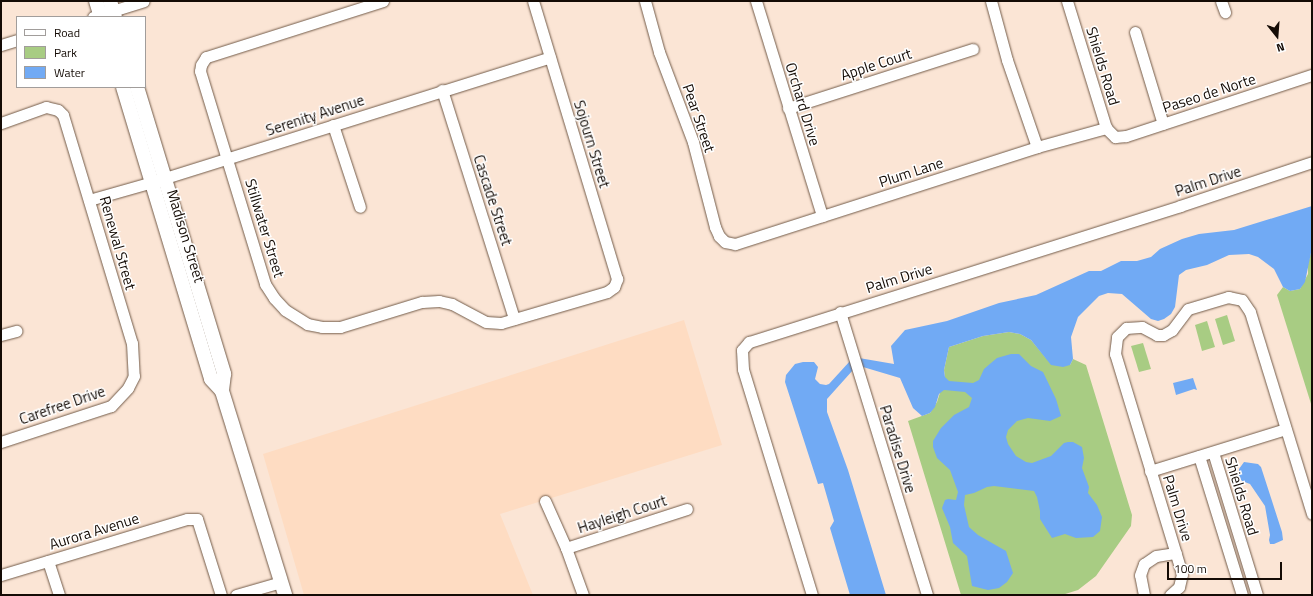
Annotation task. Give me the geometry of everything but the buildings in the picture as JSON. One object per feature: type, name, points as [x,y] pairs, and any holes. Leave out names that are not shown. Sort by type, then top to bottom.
[{"type":"main road","points":[[96,1],[106,13]]},
{"type":"main road","name":"Madison Street","points":[[122,88],[158,180],[224,374],[222,390],[285,595]]},
{"type":"main road","name":"Madison Street","points":[[137,88],[158,180]]},
{"type":"street","points":[[106,13],[144,1]]},
{"type":"street","name":"Stillwater Street","points":[[383,1],[206,57],[200,71],[265,284],[274,298],[285,310],[297,319],[315,326],[340,327],[422,302],[439,301],[452,304],[486,322],[501,323],[607,292]]},
{"type":"street","name":"Sojourn Street","points":[[533,1],[617,279],[614,286],[607,292]]},
{"type":"street","name":"Pear Street","points":[[646,1],[659,52],[694,142],[715,227],[719,236],[725,242]]},
{"type":"street","name":"Orchard Drive","points":[[756,1],[822,216]]},
{"type":"street","points":[[991,1],[1007,60],[1037,147]]},
{"type":"street","name":"Shields Road","points":[[1067,1],[1106,128],[1114,137]]},
{"type":"street","points":[[1221,1],[1225,12]]},
{"type":"street","points":[[1135,32],[1163,124]]},
{"type":"street","points":[[1,45],[16,40]]},
{"type":"street","name":"Apple Court","points":[[788,108],[973,49]]},
{"type":"street","name":"Serenity Avenue","points":[[89,200],[158,180],[550,57]]},
{"type":"street","name":"Paseo de Norte","points":[[1114,137],[1126,136],[1312,75]]},
{"type":"street","name":"Cascade Street","points":[[442,90],[514,319]]},
{"type":"street","name":"Renewal Street","points":[[1,123],[46,108],[58,110],[63,115],[132,343],[134,376],[128,388]]},
{"type":"street","points":[[333,125],[360,207]]},
{"type":"street","name":"Plum Lane","points":[[725,242],[735,244],[1037,147],[1106,128]]},
{"type":"street","name":"Palm Drive","points":[[812,595],[743,369],[742,350],[753,340],[1165,211],[1312,162]]},
{"type":"street","name":"Palm Drive","points":[[1170,595],[1179,587],[1182,581],[1182,574],[1115,354],[1116,337],[1121,332],[1134,326],[1142,327],[1157,335],[1167,333],[1177,325],[1188,309],[1228,297],[1242,300],[1250,312],[1311,509]]},
{"type":"street","name":"Paradise Drive","points":[[840,312],[927,595]]},
{"type":"street","points":[[1,335],[16,331]]},
{"type":"street","name":"Carefree Drive","points":[[1,442],[111,406],[128,388]]},
{"type":"street","points":[[1150,471],[1286,429]]},
{"type":"street","name":"Shields Road","points":[[1213,452],[1257,595]]},
{"type":"street","name":"Shields Road","points":[[1199,456],[1242,595]]},
{"type":"street","points":[[545,501],[566,548],[583,595]]},
{"type":"street","name":"Hayleigh Court","points":[[566,548],[687,509]]},
{"type":"street","name":"Aurora Avenue","points":[[1,575],[187,519],[197,519],[221,595]]},
{"type":"street","name":"Palm Drive","points":[[1144,595],[1140,575],[1144,564],[1156,556],[1176,553]]},
{"type":"street","points":[[48,561],[59,595]]},
{"type":"street","points":[[236,595],[281,582]]},
{"type":"shaded area","points":[[684,320],[722,445],[500,514],[533,595],[304,595],[263,454]]},
{"type":"green space","points":[[1312,248],[1312,407],[1277,295],[1283,287],[1290,291],[1300,289],[1308,274],[1308,264]]},
{"type":"green space","points":[[1227,315],[1235,341],[1223,345],[1215,319]]},
{"type":"green space","points":[[1207,321],[1215,347],[1202,351],[1195,325]]},
{"type":"green space","points":[[1009,332],[1020,334],[1031,340],[1046,358],[1070,365],[1073,359],[1086,365],[1132,515],[1131,526],[1096,576],[1078,590],[1062,595],[961,595],[908,421],[930,413],[937,402],[945,377],[944,370],[949,347],[983,336]]},
{"type":"green space","points":[[1143,343],[1151,369],[1139,372],[1131,346]]},
{"type":"water","points":[[1312,206],[1312,248],[1305,282],[1300,289],[1290,291],[1283,287],[1274,269],[1258,257],[1249,254],[1229,255],[1207,265],[1186,270],[1179,275],[1175,307],[1171,314],[1158,321],[1151,319],[1122,294],[1108,293],[1099,296],[1078,317],[1071,337],[1073,359],[1070,365],[1063,367],[1051,365],[1031,340],[1020,334],[1009,332],[983,336],[949,347],[944,370],[945,377],[949,381],[973,383],[979,380],[984,369],[997,358],[1011,354],[1019,354],[1031,366],[1043,372],[1056,399],[1061,416],[1050,421],[1028,418],[1017,421],[1008,430],[1006,437],[1008,444],[1016,456],[1026,462],[1032,463],[1051,456],[1064,443],[1073,442],[1082,447],[1084,458],[1082,468],[1089,487],[1088,493],[1097,505],[1102,517],[1100,531],[1093,537],[1076,538],[1065,534],[1052,538],[1040,519],[1037,497],[1034,491],[994,486],[965,495],[964,505],[969,527],[978,535],[1006,551],[1013,573],[1007,582],[999,588],[988,590],[972,586],[967,556],[953,543],[950,527],[942,508],[945,500],[956,500],[958,492],[950,470],[937,458],[933,447],[933,441],[941,428],[954,415],[969,407],[972,398],[965,392],[944,390],[939,394],[935,407],[930,413],[922,416],[913,408],[900,378],[863,367],[853,370],[827,399],[827,412],[848,470],[886,595],[850,595],[830,528],[834,521],[823,483],[818,484],[785,382],[786,375],[795,364],[814,362],[818,367],[815,379],[820,384],[826,385],[829,384],[850,361],[859,358],[894,364],[891,346],[905,330],[947,321],[999,303],[1036,295],[1089,271],[1101,271],[1121,261],[1137,261],[1151,257],[1160,249],[1182,239],[1199,234],[1234,230]]},
{"type":"water","points":[[1193,378],[1197,390],[1194,389],[1176,395],[1173,383]]},
{"type":"water","points":[[1244,462],[1258,464],[1261,467],[1282,532],[1283,540],[1274,544],[1270,544],[1269,540],[1270,535],[1265,506],[1250,484],[1242,481],[1239,477],[1239,469]]}]
